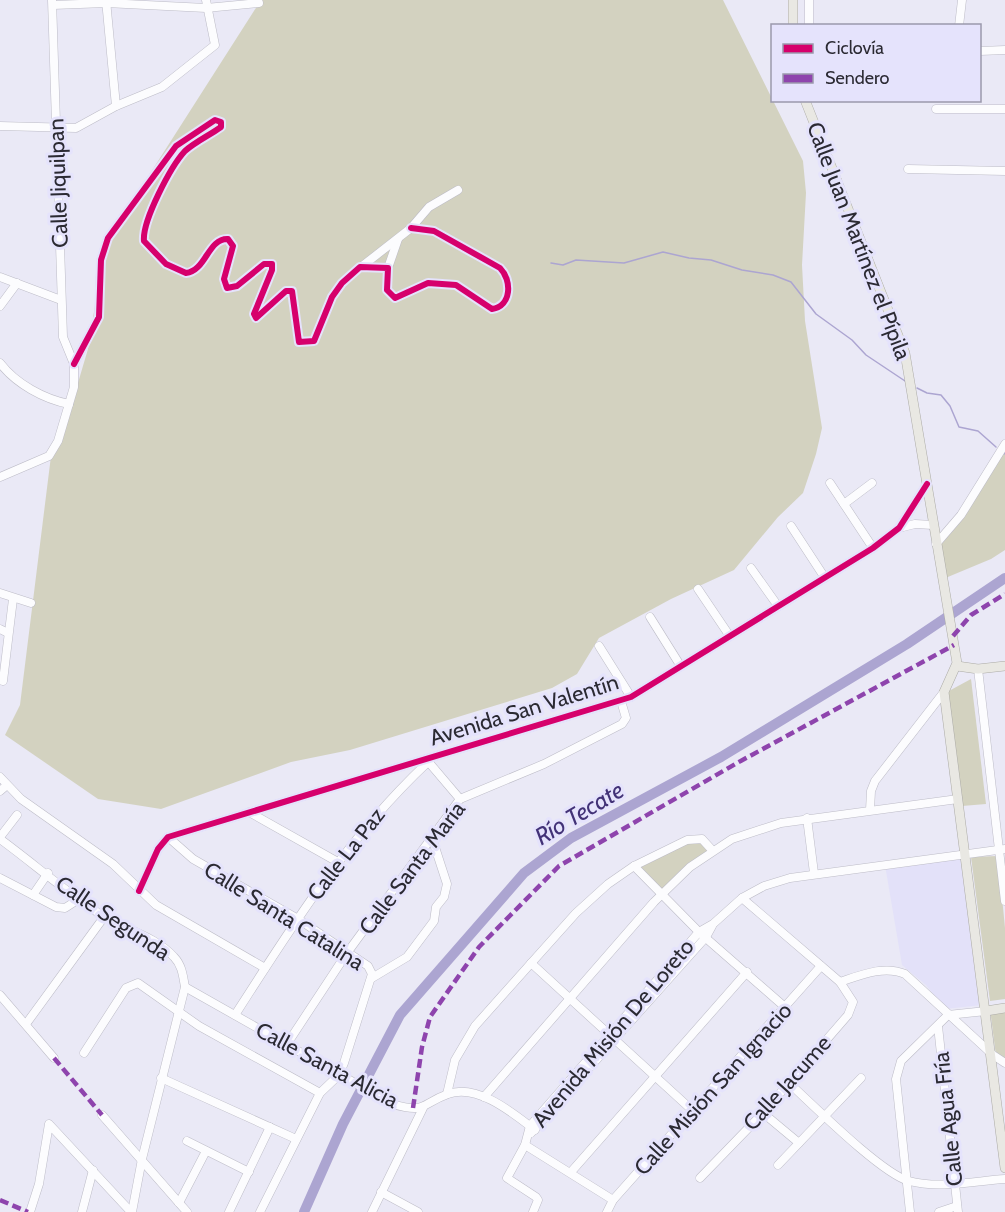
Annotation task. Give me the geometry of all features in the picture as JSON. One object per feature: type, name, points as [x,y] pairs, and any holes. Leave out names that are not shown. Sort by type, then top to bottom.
[{"type":"main road","points":[[793,0],[793,24]]},
{"type":"main road","name":"Calle Juan Martínez el Pípila","points":[[806,102],[905,353],[957,666]]},
{"type":"main road","points":[[1005,666],[978,669],[957,666],[944,692],[993,1055],[1005,1168]]},
{"type":"main road","points":[[986,1011],[1005,1008]]},
{"type":"street","points":[[809,0],[809,24]]},
{"type":"street","points":[[959,24],[962,0]]},
{"type":"street","points":[[52,2],[259,3]]},
{"type":"street","name":"Calle Jiquilpan","points":[[52,2],[63,337],[74,364]]},
{"type":"street","points":[[106,2],[116,106]]},
{"type":"street","points":[[0,126],[76,128],[116,106],[162,87],[215,45],[206,4]]},
{"type":"street","points":[[981,51],[1005,50]]},
{"type":"street","points":[[936,109],[1005,109]]},
{"type":"street","points":[[0,477],[49,456],[61,435],[74,387],[74,364],[99,317],[101,260],[108,238],[176,146],[214,120],[221,122],[221,127],[184,152],[149,211],[143,236],[150,250],[166,264],[189,273],[196,270],[218,242],[228,239],[233,246],[224,279],[227,288],[237,286],[264,264],[272,264],[272,270],[254,316],[258,318],[286,291],[293,291],[299,342],[316,339],[332,297],[342,283],[411,228],[429,207],[458,190]]},
{"type":"street","points":[[908,169],[1005,171]]},
{"type":"street","points":[[398,238],[388,268],[387,290],[395,297],[432,282],[459,285],[492,309],[502,304],[510,287],[507,275],[500,268],[434,231],[411,228]]},
{"type":"street","points":[[360,267],[388,268]]},
{"type":"street","points":[[0,277],[61,300]]},
{"type":"street","points":[[0,306],[17,283]]},
{"type":"street","points":[[0,363],[20,381],[51,401],[69,404]]},
{"type":"street","points":[[936,544],[961,515],[1005,444]]},
{"type":"street","points":[[830,483],[873,549]]},
{"type":"street","points":[[844,504],[872,483]]},
{"type":"street","name":"Avenida San Valentín","points":[[168,837],[427,761],[631,697],[873,549],[899,528],[927,484]]},
{"type":"street","points":[[899,528],[915,524],[933,525]]},
{"type":"street","points":[[791,526],[825,578]]},
{"type":"street","points":[[752,568],[778,606]]},
{"type":"street","points":[[698,589],[729,635]]},
{"type":"street","points":[[0,593],[31,603]]},
{"type":"street","points":[[3,681],[13,599]]},
{"type":"street","points":[[650,617],[680,665]]},
{"type":"street","points":[[0,629],[8,633]]},
{"type":"street","points":[[599,646],[631,697]]},
{"type":"street","points":[[978,669],[1002,849],[1005,901]]},
{"type":"street","points":[[870,810],[871,791],[875,781],[944,692]]},
{"type":"street","name":"Calle Santa María","points":[[287,1044],[347,953],[460,799],[544,764],[622,724],[626,718],[621,700]]},
{"type":"street","points":[[427,761],[460,799]]},
{"type":"street","name":"Calle La Paz","points":[[235,1015],[336,861],[397,790],[427,761]]},
{"type":"street","points":[[0,777],[21,799],[113,864],[156,905],[265,968]]},
{"type":"street","points":[[0,791],[7,785]]},
{"type":"street","points":[[484,1097],[661,895],[690,867],[712,850],[756,829],[807,818],[958,800]]},
{"type":"street","points":[[249,812],[336,861]]},
{"type":"street","points":[[0,838],[16,815]]},
{"type":"street","points":[[807,818],[814,873]]},
{"type":"street","points":[[139,891],[158,849],[168,837]]},
{"type":"street","name":"Calle Santa Catalina","points":[[168,837],[193,860],[298,919],[368,966],[372,978],[339,1075]]},
{"type":"street","name":"Calle Segunda","points":[[0,838],[104,917],[133,929],[168,951],[177,960],[185,987],[161,1078],[131,1212]]},
{"type":"street","points":[[372,978],[407,957],[434,921],[436,907],[444,897],[447,884],[432,838]]},
{"type":"street","points":[[531,1130],[484,1097],[465,1091],[447,1094],[455,1060],[466,1039],[591,898],[634,866],[695,838],[707,842],[712,850]]},
{"type":"street","name":"Avenida Misión De Loreto","points":[[533,1212],[538,1200],[507,1178],[531,1130],[702,935],[742,898],[764,886],[814,873],[1002,849]]},
{"type":"street","points":[[634,866],[702,935],[786,1008]]},
{"type":"street","points":[[33,895],[48,873]]},
{"type":"street","points":[[0,878],[61,908],[79,899]]},
{"type":"street","points":[[742,898],[840,982],[871,972],[901,972],[912,979],[948,1015],[1005,1063]]},
{"type":"street","points":[[26,1023],[104,917]]},
{"type":"street","points":[[531,963],[693,1111]]},
{"type":"street","name":"Calle Misión San Ignacio","points":[[608,1212],[613,1200],[821,966]]},
{"type":"street","points":[[571,1172],[747,972]]},
{"type":"street","name":"Calle Jacume","points":[[700,1178],[763,1113],[848,1015],[853,1002],[840,982]]},
{"type":"street","points":[[84,1053],[126,988],[134,983],[142,985],[199,1026],[320,1093]]},
{"type":"street","name":"Calle Santa Alicia","points":[[185,987],[392,1104],[423,1108],[447,1094]]},
{"type":"street","points":[[0,995],[54,1058]]},
{"type":"street","points":[[910,1212],[896,1079],[901,1061],[948,1015],[986,1011]]},
{"type":"street","name":"Calle Agua Fría","points":[[938,1026],[958,1209]]},
{"type":"street","points":[[260,1212],[320,1093],[339,1075]]},
{"type":"street","points":[[161,1078],[296,1139]]},
{"type":"street","points":[[778,1165],[861,1078]]},
{"type":"street","points":[[789,1083],[875,1160],[906,1181],[930,1184],[1005,1179]]},
{"type":"street","points":[[372,1212],[423,1108]]},
{"type":"street","points":[[763,1113],[800,1143]]},
{"type":"street","points":[[102,1115],[187,1212]]},
{"type":"street","points":[[30,1212],[39,1184],[48,1125],[52,1125],[131,1212]]},
{"type":"street","points":[[229,1212],[270,1127]]},
{"type":"street","points":[[187,1141],[249,1172]]},
{"type":"street","points":[[525,1145],[613,1200]]},
{"type":"street","points":[[179,1203],[206,1151]]},
{"type":"street","points":[[82,1212],[93,1170]]},
{"type":"street","points":[[381,1192],[418,1212]]},
{"type":"street","points":[[939,1212],[958,1209]]},
{"type":"shaded area","points":[[963,853],[982,1005],[945,1009],[926,985],[902,965],[885,865]]},
{"type":"green space","points":[[261,0],[723,0],[771,97],[771,102],[774,102],[803,161],[806,193],[802,265],[805,321],[822,428],[816,454],[803,493],[778,517],[734,570],[671,599],[599,638],[577,674],[552,688],[350,750],[291,762],[161,809],[98,799],[5,735],[20,705],[51,456],[59,447],[88,349],[105,244]]},
{"type":"green space","points":[[1005,442],[1005,550],[991,559],[943,579],[936,540],[964,505],[987,466]]},
{"type":"green space","points":[[971,679],[986,804],[962,806],[947,692]]},
{"type":"green space","points":[[702,835],[710,851],[661,894],[633,868],[680,839]]},
{"type":"green space","points":[[998,856],[1005,928],[1005,999],[990,1001],[971,857]]},
{"type":"green space","points":[[1005,1008],[1005,1060],[996,1056],[990,1009]]},
{"type":"waterway","points":[[551,263],[563,265],[576,260],[624,263],[663,252],[711,260],[742,270],[773,275],[791,282],[816,314],[852,340],[866,355],[905,381]]},
{"type":"waterway","points":[[917,388],[927,393],[941,395],[950,406],[959,427],[978,431],[996,447]]},
{"type":"waterway","name":"Río Tecate","points":[[304,1212],[343,1124],[400,1015],[524,873],[571,838],[721,757],[907,644],[1005,578]]},
{"type":"marked path","points":[[953,636],[971,615],[1005,594]]},
{"type":"marked path","points":[[413,1108],[422,1047],[430,1017],[479,947],[559,866],[737,763],[954,645]]},
{"type":"marked path","points":[[54,1058],[102,1115]]},
{"type":"marked path","points":[[0,1200],[28,1212]]},
{"type":"cycle path","points":[[74,364],[99,317],[101,260],[108,238],[176,146],[215,120],[221,122],[221,127],[185,151],[172,169],[152,208],[144,241],[166,264],[186,273],[198,267],[216,244],[228,239],[233,246],[224,279],[227,288],[237,286],[264,264],[272,264],[272,270],[254,314],[256,318],[286,291],[292,291],[299,342],[314,341],[332,297],[342,283],[360,267],[388,268],[387,290],[395,298],[428,283],[456,285],[492,309],[503,303],[508,292],[508,285],[500,268],[434,231],[411,228]]},
{"type":"cycle path","points":[[139,891],[158,849],[168,837],[631,697],[873,548],[899,528],[927,484]]}]
